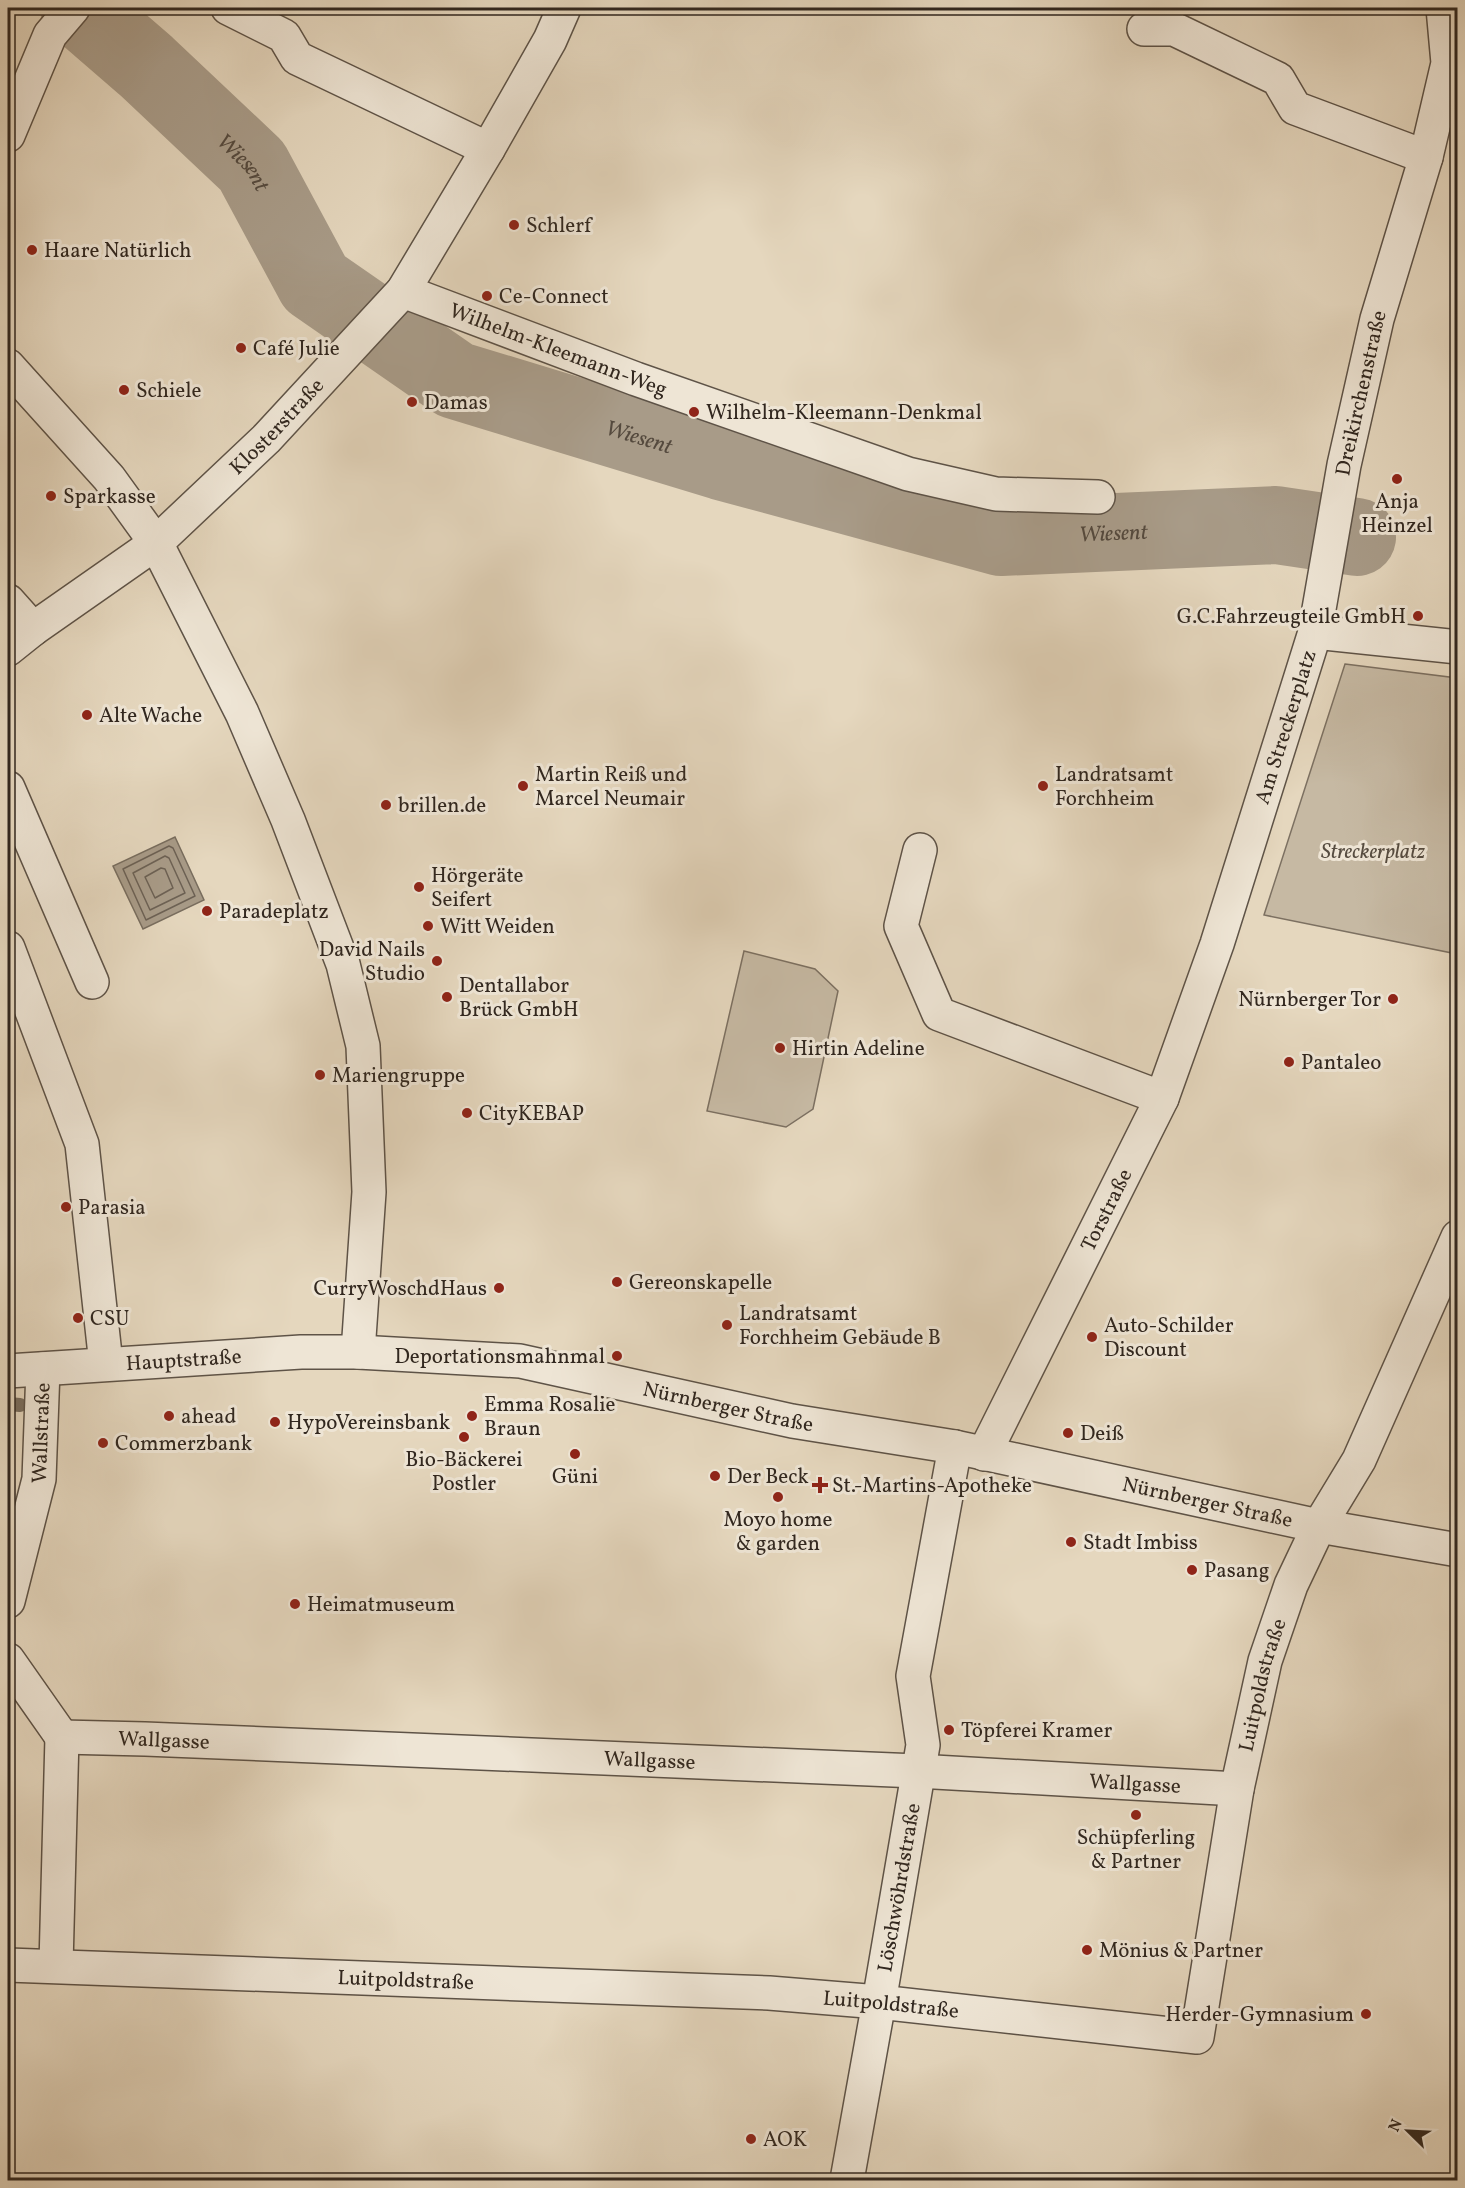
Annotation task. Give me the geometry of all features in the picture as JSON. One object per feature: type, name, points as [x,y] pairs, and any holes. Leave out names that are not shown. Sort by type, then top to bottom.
[{"type":"street","points":[[8,135],[50,35],[73,8]]},
{"type":"street","points":[[228,8],[284,36],[297,58],[488,149]]},
{"type":"street","name":"Klosterstraße","points":[[8,649],[156,543],[266,439],[403,291],[488,149],[550,40],[564,8]]},
{"type":"street","name":"Dreikirchenstraße","points":[[1315,632],[1344,465],[1377,319],[1426,157],[1448,63],[1443,8]]},
{"type":"street","points":[[1144,29],[1174,30],[1278,79],[1295,108],[1426,157]]},
{"type":"street","name":"Wilhelm-Kleemann-Weg","points":[[403,291],[636,379],[908,474],[996,494],[1098,498]]},
{"type":"street","points":[[8,366],[109,478],[156,543],[242,713],[288,820],[343,964],[363,1046],[369,1192],[358,1352]]},
{"type":"street","points":[[8,601],[33,629]]},
{"type":"street","name":"Am Streckerplatz","points":[[1211,959],[1315,632],[1458,647]]},
{"type":"street","points":[[8,788],[92,982]]},
{"type":"street","points":[[920,850],[901,926],[939,1014],[1162,1098]]},
{"type":"street","points":[[8,948],[82,1144],[106,1364]]},
{"type":"street","name":"Torstraße","points":[[970,1450],[1162,1098],[1211,959]]},
{"type":"street","name":"Nürnberger Straße","points":[[1319,1526],[1359,1460],[1458,1237]]},
{"type":"street","name":"Hauptstraße","points":[[8,1371],[278,1353],[358,1352]]},
{"type":"street","name":"Nürnberger Straße","points":[[358,1352],[520,1361],[792,1421],[970,1450],[1319,1526],[1458,1550]]},
{"type":"street","name":"Wallstraße","points":[[8,1601],[39,1479],[43,1369]]},
{"type":"street","points":[[917,1771],[923,1744],[913,1676],[970,1450]]},
{"type":"street","name":"Luitpoldstraße","points":[[8,1965],[769,1993],[879,2002],[1197,2037],[1238,1789],[1265,1661],[1291,1585],[1319,1526]]},
{"type":"street","points":[[8,1660],[62,1737],[56,1965]]},
{"type":"street","name":"Wallgasse","points":[[62,1737],[917,1771],[1238,1789]]},
{"type":"street","name":"Löschwöhrdstraße","points":[[847,2181],[917,1771]]},
{"type":"green space","name":"Streckerplatz","points":[[1345,664],[1457,678],[1457,954],[1264,915]]},
{"type":"green space","points":[[744,951],[815,969],[838,991],[813,1109],[786,1127],[707,1111]]},
{"type":"water","points":[[175,837],[204,900],[143,929],[113,866]]},
{"type":"waterway","name":"Wiesent","points":[[79,8],[146,66],[252,166],[315,283],[455,380],[721,461],[1001,537],[1276,525],[1357,537]]},
{"type":"waterway","points":[[8,1404],[20,1405]]},
{"type":"place","name":"Schlerf","points":[[514,225]]},
{"type":"place","name":"Haare Natürlich","points":[[32,250]]},
{"type":"place","name":"Ce-Connect","points":[[487,296]]},
{"type":"place","name":"Café Julie","points":[[241,348]]},
{"type":"place","name":"Schiele","points":[[124,390]]},
{"type":"place","name":"Damas","points":[[412,402]]},
{"type":"place","name":"Wilhelm-Kleemann-Denkmal","points":[[694,412]]},
{"type":"place","name":"Anja Heinzel","points":[[1397,479]]},
{"type":"place","name":"Sparkasse","points":[[51,496]]},
{"type":"place","name":"G.C.Fahrzeugteile GmbH","points":[[1418,616]]},
{"type":"place","name":"Alte Wache","points":[[87,715]]},
{"type":"place","name":"Martin Reiß und Marcel Neumair","points":[[523,786]]},
{"type":"place","name":"Landratsamt Forchheim","points":[[1043,786]]},
{"type":"place","name":"brillen.de","points":[[386,805]]},
{"type":"place","name":"Hörgeräte Seifert","points":[[419,887]]},
{"type":"place","name":"Paradeplatz","points":[[207,911]]},
{"type":"place","name":"Witt Weiden","points":[[428,926]]},
{"type":"place","name":"David Nails Studio","points":[[437,961]]},
{"type":"place","name":"Dentallabor Brück GmbH","points":[[447,997]]},
{"type":"place","name":"Nürnberger Tor","points":[[1393,999]]},
{"type":"place","name":"Hirtin Adeline","points":[[780,1048]]},
{"type":"place","name":"Pantaleo","points":[[1289,1062]]},
{"type":"place","name":"Mariengruppe","points":[[320,1075]]},
{"type":"place","name":"CityKEBAP","points":[[467,1113]]},
{"type":"place","name":"Parasia","points":[[66,1207]]},
{"type":"place","name":"Gereonskapelle","points":[[617,1282]]},
{"type":"place","name":"CurryWoschdHaus","points":[[499,1288]]},
{"type":"place","name":"CSU","points":[[78,1318]]},
{"type":"place","name":"Landratsamt Forchheim Gebäude B","points":[[727,1325]]},
{"type":"place","name":"Auto-Schilder Discount","points":[[1092,1337]]},
{"type":"place","name":"Deportationsmahnmal","points":[[617,1356]]},
{"type":"place","name":"ahead","points":[[169,1416]]},
{"type":"place","name":"Emma Rosalie Braun","points":[[472,1416]]},
{"type":"place","name":"HypoVereinsbank","points":[[275,1422]]},
{"type":"place","name":"Deiß","points":[[1068,1433]]},
{"type":"place","name":"Bio-Bäckerei Postler","points":[[464,1437]]},
{"type":"place","name":"Commerzbank","points":[[103,1443]]},
{"type":"place","name":"Güni","points":[[575,1454]]},
{"type":"place","name":"Der Beck","points":[[715,1476]]},
{"type":"place","name":"St.-Martins-Apotheke","points":[[820,1485]]},
{"type":"place","name":"Moyo home & garden","points":[[778,1497]]},
{"type":"place","name":"Stadt Imbiss","points":[[1071,1542]]},
{"type":"place","name":"Pasang","points":[[1192,1570]]},
{"type":"place","name":"Heimatmuseum","points":[[295,1604]]},
{"type":"place","name":"Töpferei Kramer","points":[[949,1730]]},
{"type":"place","name":"Schüpferling & Partner","points":[[1136,1815]]},
{"type":"place","name":"Mönius & Partner","points":[[1087,1950]]},
{"type":"place","name":"Herder-Gymnasium","points":[[1366,2014]]},
{"type":"place","name":"AOK","points":[[751,2139]]}]
